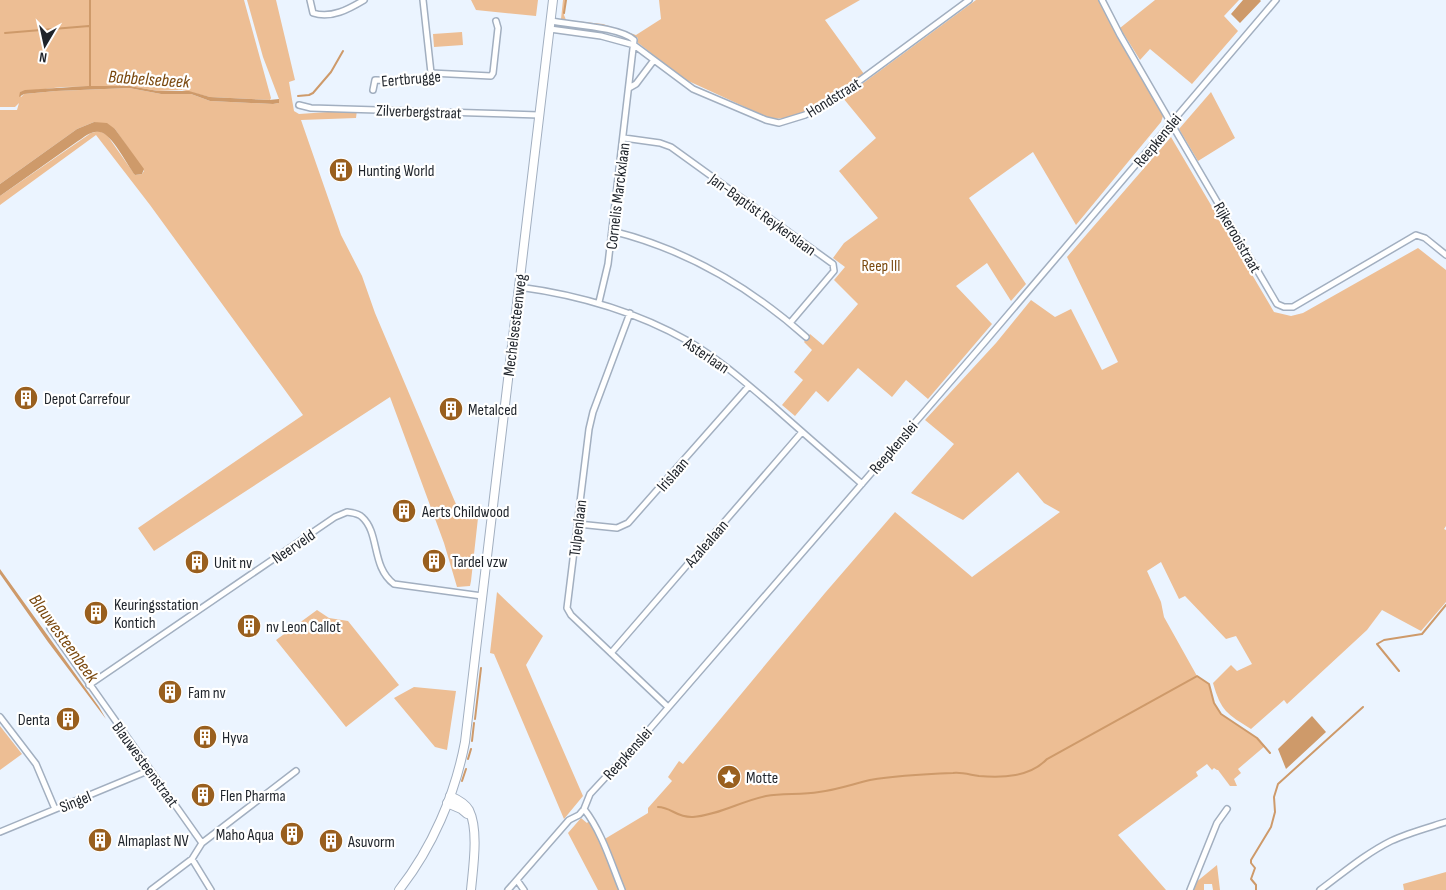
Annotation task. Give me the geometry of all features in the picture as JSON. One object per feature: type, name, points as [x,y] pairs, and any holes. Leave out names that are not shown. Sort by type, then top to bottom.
[{"type":"main road","name":"Mechelsesteenweg","points":[[399,890],[421,857],[449,800],[465,742],[553,0]]},
{"type":"main road","points":[[449,800],[465,805],[469,810],[472,825],[473,856],[471,890]]},
{"type":"street","points":[[310,0],[313,13],[321,15],[344,11],[364,0]]},
{"type":"street","points":[[422,0],[431,74]]},
{"type":"street","name":"Hondstraat","points":[[550,25],[634,45],[693,89],[776,123],[787,122],[805,115],[832,101],[969,0]]},
{"type":"street","name":"Rijkerooistraat","points":[[1102,0],[1120,35],[1277,304],[1284,307],[1293,307],[1416,235],[1425,238],[1446,255]]},
{"type":"street","name":"Reepkenslei","points":[[508,890],[569,820],[579,815],[584,809],[590,794],[668,708],[984,344],[1276,0]]},
{"type":"street","name":"Eertbrugge","points":[[373,90],[375,80],[420,81],[431,74],[492,75],[498,28],[496,21]]},
{"type":"street","name":"Cornelis Marckxlaan","points":[[599,302],[607,270],[634,45]]},
{"type":"street","points":[[629,88],[636,84],[654,60]]},
{"type":"street","name":"Zilverbergstraat","points":[[299,105],[310,108],[539,116]]},
{"type":"street","name":"Jan-Baptist Reykerslaan","points":[[624,138],[660,143],[671,147],[833,264],[834,271],[790,323]]},
{"type":"street","points":[[612,231],[663,248],[705,267],[743,288],[790,323],[806,338]]},
{"type":"street","name":"Asterlaan","points":[[519,287],[599,302],[656,324],[689,342],[722,363],[862,484]]},
{"type":"street","name":"Tulpenlaan","points":[[630,313],[591,421],[568,610],[668,708]]},
{"type":"street","name":"Irislaan","points":[[578,524],[617,528],[628,524],[749,386]]},
{"type":"street","name":"Azalealaan","points":[[610,653],[802,432]]},
{"type":"street","name":"Neerveld","points":[[89,685],[335,517],[347,512],[360,515],[368,524],[381,569],[386,578],[394,584],[482,596]]},
{"type":"street","name":"Blauwesteenstraat","points":[[50,628],[202,844]]},
{"type":"street","points":[[0,717],[36,764],[55,810]]},
{"type":"street","name":"Singel","points":[[0,832],[150,770]]},
{"type":"street","points":[[151,890],[192,859],[202,844],[296,771]]},
{"type":"street","points":[[584,809],[597,829],[622,890]]},
{"type":"street","points":[[1190,890],[1217,823],[1227,809]]},
{"type":"street","points":[[1320,890],[1372,852],[1391,841],[1446,822]]},
{"type":"street","points":[[192,859],[211,890]]},
{"type":"street","points":[[517,880],[524,890]]},
{"type":"green space","points":[[0,0],[244,0],[270,100],[210,97],[182,90],[158,91],[130,86],[62,87],[20,92],[21,97],[24,94],[56,91],[129,88],[161,94],[191,94],[210,101],[273,104],[279,103],[279,99],[263,57],[247,0],[276,0],[295,80],[289,82],[294,111],[299,114],[357,110],[356,118],[301,120],[341,235],[362,276],[375,313],[461,516],[478,518],[470,586],[457,587],[444,543],[390,397],[154,551],[138,528],[303,415],[150,205],[96,135],[0,205],[0,196],[91,133],[99,131],[107,135],[135,175],[142,174],[144,171],[115,129],[94,122],[77,129],[0,184],[0,110],[17,110],[19,103],[15,107],[0,107]]},
{"type":"green space","points":[[471,0],[538,0],[536,16],[476,10]]},
{"type":"green space","points":[[563,0],[566,0],[564,15],[566,20],[603,24],[636,35],[661,19],[659,0],[860,0],[825,20],[864,74],[808,111],[789,118],[771,119],[684,79],[637,42],[638,38],[623,31],[563,21],[561,19]]},
{"type":"green space","name":"Reep III","points":[[976,0],[1099,0],[1163,116],[1161,122],[1076,225],[1033,152],[969,198],[1026,284],[1011,301],[987,263],[956,286],[992,324],[928,399],[906,380],[892,397],[858,368],[828,402],[816,391],[795,416],[782,405],[803,380],[794,372],[812,350],[804,342],[810,334],[823,345],[858,304],[834,280],[845,267],[833,258],[844,243],[878,218],[839,171],[876,138],[843,98]]},
{"type":"green space","points":[[1155,0],[1239,0],[1224,16],[1238,31],[1192,84],[1150,49],[1140,60],[1120,28]]},
{"type":"green space","points":[[462,32],[463,45],[434,47],[433,34]]},
{"type":"green space","points":[[1211,92],[1235,138],[1198,161],[1179,129]]},
{"type":"green space","points":[[1171,137],[1274,312],[1291,316],[1303,313],[1418,248],[1446,270],[1446,526],[1444,529],[1446,530],[1446,602],[1421,631],[1382,610],[1367,630],[1287,704],[1284,700],[1251,729],[1226,711],[1219,700],[1213,683],[1231,665],[1237,671],[1252,664],[1236,636],[1226,639],[1185,596],[1179,599],[1161,562],[1147,571],[1161,602],[1164,617],[1197,676],[1209,684],[1214,703],[1221,714],[1257,738],[1265,746],[1238,769],[1241,773],[1234,779],[1237,786],[1230,786],[1218,770],[1214,768],[1212,770],[1207,764],[1196,772],[1198,776],[1118,835],[1166,890],[625,890],[603,840],[648,813],[648,808],[672,781],[668,777],[679,761],[683,764],[895,512],[972,577],[1060,512],[1044,503],[1018,472],[963,520],[911,493],[954,444],[925,420],[996,343],[1031,300],[1055,317],[1071,309],[1102,370],[1118,362],[1067,257]]},
{"type":"green space","points":[[497,592],[543,636],[526,665],[583,796],[564,819],[494,654],[490,653]]},
{"type":"green space","points":[[317,610],[329,618],[348,621],[399,685],[346,727],[276,640]]},
{"type":"green space","points":[[414,687],[456,691],[447,750],[435,747],[394,698]]},
{"type":"green space","points":[[0,726],[22,754],[0,770]]},
{"type":"green space","points":[[581,818],[587,823],[591,819],[622,890],[598,890],[568,833]]},
{"type":"green space","points":[[1217,865],[1220,890],[1213,890],[1212,884],[1204,884],[1204,890],[1192,890],[1195,883]]},
{"type":"green space","points":[[1446,872],[1446,890],[1404,890],[1403,884]]},
{"type":"shaded area","points":[[1243,0],[1261,1],[1240,23],[1231,14]]},
{"type":"shaded area","points":[[88,86],[130,86],[158,91],[189,91],[210,97],[279,99],[279,103],[210,101],[191,94],[161,94],[129,88],[56,91],[24,94],[19,97],[20,92],[25,90]]},
{"type":"shaded area","points":[[94,122],[107,123],[115,129],[144,169],[142,174],[135,175],[119,150],[105,134],[94,132],[88,134],[0,196],[0,184],[77,129]]},
{"type":"shaded area","points":[[0,569],[106,719],[48,642],[0,574]]},
{"type":"shaded area","points":[[1312,716],[1326,732],[1286,769],[1278,749]]},
{"type":"waterway","points":[[90,0],[90,87]]},
{"type":"waterway","points":[[564,13],[566,0]]},
{"type":"waterway","points":[[5,33],[89,26]]},
{"type":"waterway","name":"Babbelsebeek","points":[[298,96],[313,93],[331,72],[343,51]]},
{"type":"waterway","points":[[1399,671],[1377,644],[1384,640],[1422,634],[1446,605]]},
{"type":"waterway","points":[[475,719],[481,668]]},
{"type":"waterway","points":[[658,807],[663,807],[683,816],[693,817],[712,814],[766,796],[812,793],[891,777],[956,773],[988,777],[1016,775],[1033,770],[1047,759],[1197,676],[1209,684],[1214,703],[1221,714],[1257,738],[1270,753]]},
{"type":"waterway","points":[[1256,890],[1256,885],[1251,879],[1255,868],[1251,860],[1271,827],[1275,812],[1274,797],[1278,784],[1363,707]]},
{"type":"waterway","points":[[472,741],[474,723]]},
{"type":"waterway","points":[[468,759],[471,749]]},
{"type":"waterway","points":[[462,781],[466,769]]},
{"type":"place","name":"Hunting World","points":[[341,170]]},
{"type":"place","name":"Depot Carrefour","points":[[26,398]]},
{"type":"place","name":"Metalced","points":[[451,409]]},
{"type":"place","name":"Aerts Childwood","points":[[404,511]]},
{"type":"place","name":"Tardel vzw","points":[[434,561]]},
{"type":"place","name":"Unit nv","points":[[197,562]]},
{"type":"place","name":"Keuringsstation Kontich","points":[[96,613]]},
{"type":"place","name":"nv Leon Callot","points":[[249,626]]},
{"type":"place","name":"Fam nv","points":[[170,692]]},
{"type":"place","name":"Denta","points":[[68,719]]},
{"type":"place","name":"Hyva","points":[[205,737]]},
{"type":"place","name":"Motte","points":[[729,777]]},
{"type":"place","name":"Flen Pharma","points":[[203,795]]},
{"type":"place","name":"Maho Aqua","points":[[292,834]]},
{"type":"place","name":"Almaplast NV","points":[[100,840]]},
{"type":"place","name":"Asuvorm","points":[[331,841]]},
{"type":"water label","name":"Blauwesteenbeek","points":[[64,638]]}]
